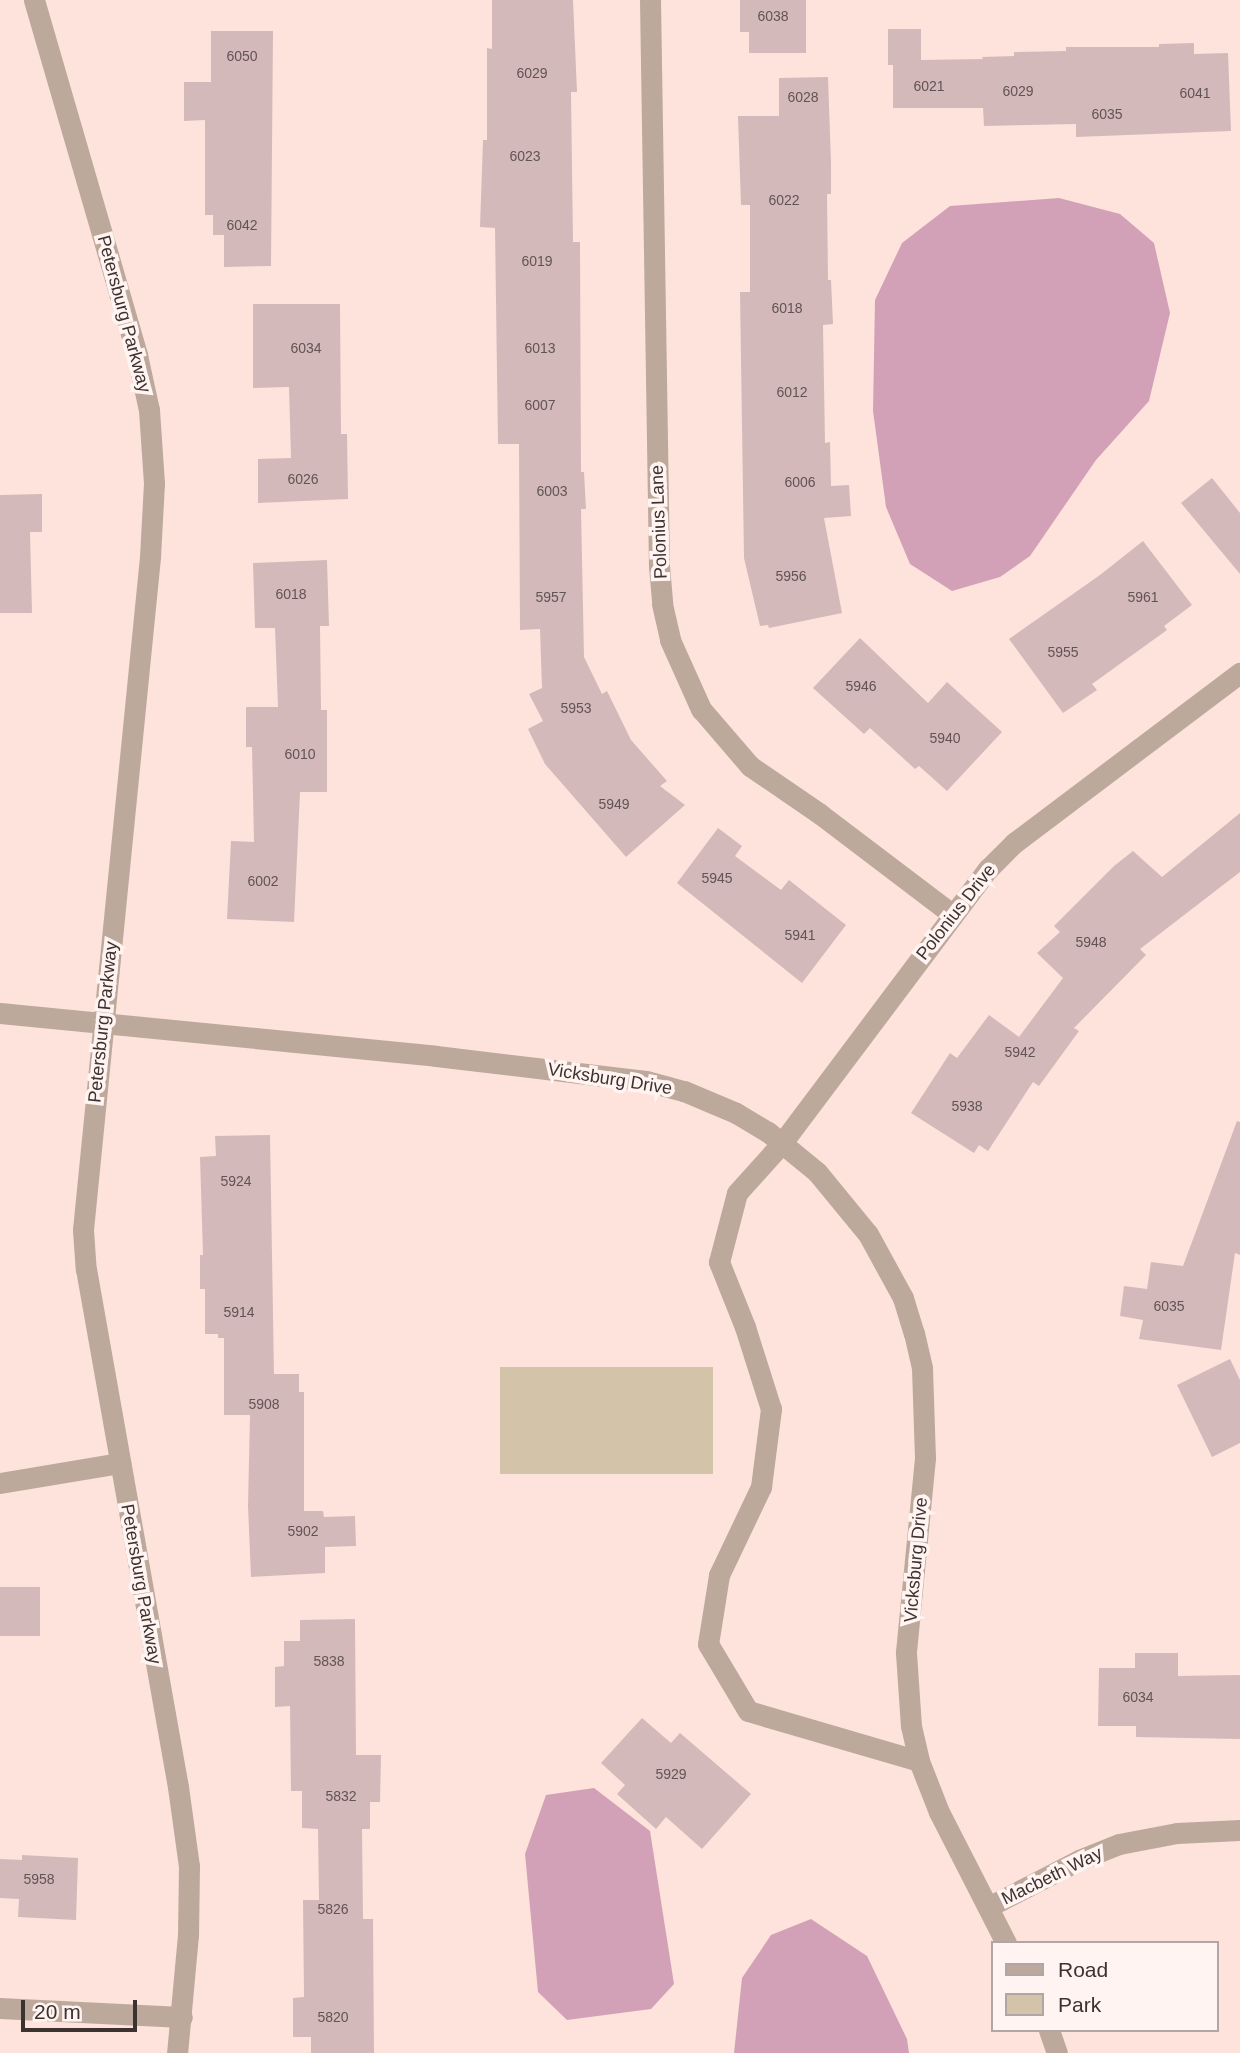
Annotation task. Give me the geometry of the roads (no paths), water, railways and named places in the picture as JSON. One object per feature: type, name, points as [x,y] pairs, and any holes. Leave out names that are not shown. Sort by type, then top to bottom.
[{"type":"street","name":"Petersburg Parkway","points":[[34,0],[137,355],[149,410],[154,483],[150,557],[83,1230],[86,1269],[189,1866],[188,1935],[177,2053]]},
{"type":"street","name":"Polonius Lane","points":[[650,0],[659,566],[662,604],[670,640],[701,709],[750,766],[820,814],[953,915]]},
{"type":"street","name":"Polonius Drive","points":[[919,1761],[748,1711],[708,1644],[719,1575],[761,1487],[771,1409],[745,1327],[719,1262],[737,1193],[782,1143],[988,869],[1014,843],[1240,673]]},
{"type":"street","name":"Vicksburg Drive","points":[[0,1013],[436,1056],[635,1079],[666,1086],[719,1105],[782,1143],[817,1172],[868,1234],[903,1298],[922,1368],[925,1458],[906,1653],[911,1726],[919,1761],[939,1812],[1005,1941]]},
{"type":"street","points":[[0,1483],[120,1463]]},
{"type":"street","name":"Macbeth Way","points":[[988,1907],[1079,1860],[1119,1844],[1177,1833],[1240,1830]]},
{"type":"street","points":[[0,2008],[182,2017]]},
{"type":"street","points":[[1050,2032],[1057,2053]]}]
